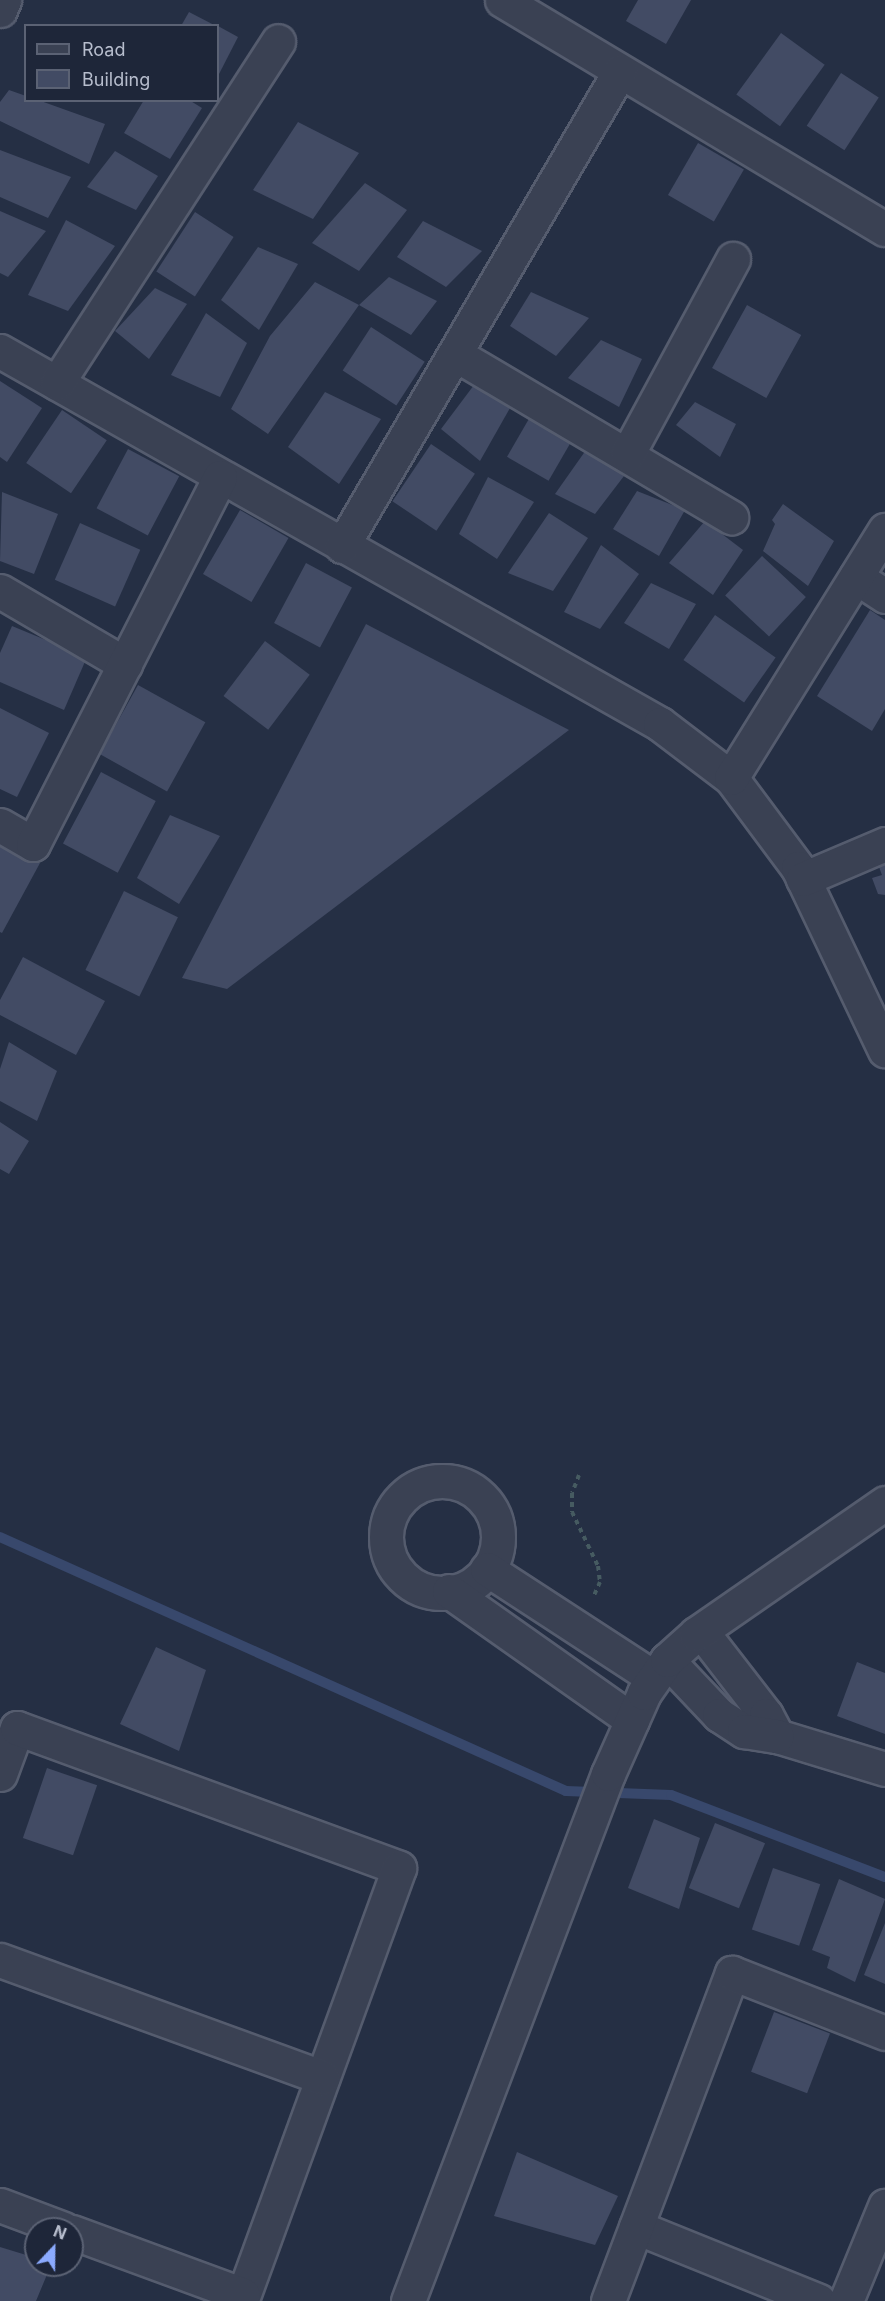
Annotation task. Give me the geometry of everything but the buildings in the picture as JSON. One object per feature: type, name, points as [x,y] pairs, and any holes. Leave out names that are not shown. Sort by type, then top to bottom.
[{"type":"street","points":[[502,0],[885,230]]},
{"type":"street","points":[[57,383],[278,41]]},
{"type":"street","points":[[342,546],[620,71]]},
{"type":"street","points":[[627,455],[733,259]]},
{"type":"street","points":[[0,351],[660,724],[731,778],[803,879],[885,1050]]},
{"type":"street","points":[[455,354],[731,517]]},
{"type":"street","points":[[0,825],[33,844],[220,477]]},
{"type":"street","points":[[731,778],[885,530]]},
{"type":"street","points":[[856,577],[885,596]]},
{"type":"street","points":[[0,591],[125,664]]},
{"type":"street","points":[[803,879],[885,844]]},
{"type":"street","points":[[441,1480],[471,1489],[483,1499],[497,1527],[498,1543],[487,1569],[473,1583],[449,1592],[427,1590],[412,1584],[391,1561],[386,1529],[398,1501],[410,1490],[441,1480]]},
{"type":"street","points":[[408,2301],[608,1774],[632,1720],[661,1669],[701,1631],[885,1503]]},
{"type":"street","points":[[487,1569],[577,1627],[661,1669],[719,1715],[744,1731],[777,1736],[885,1768]]},
{"type":"street","points":[[449,1592],[632,1720]]},
{"type":"street","points":[[701,1631],[766,1715],[777,1736]]},
{"type":"street","points":[[0,1774],[17,1728],[399,1868],[242,2298],[84,2237]]},
{"type":"street","points":[[0,1960],[322,2077]]},
{"type":"street","points":[[608,2301],[732,1973],[885,2033]]},
{"type":"street","points":[[0,2205],[32,2217]]},
{"type":"street","points":[[846,2301],[885,2206]]},
{"type":"street","points":[[636,2227],[819,2301]]},
{"type":"path","points":[[577,1627],[600,1582],[598,1566],[572,1512],[572,1493],[579,1474]]},
{"type":"waterway","points":[[0,1537],[566,1791],[671,1795],[885,1877]]}]
